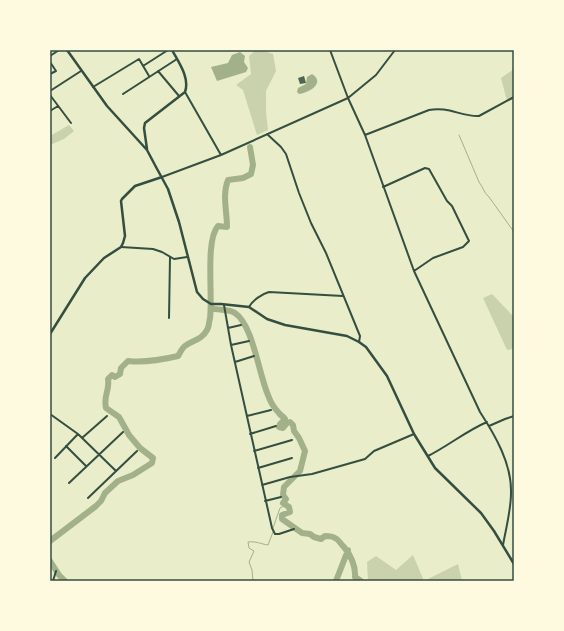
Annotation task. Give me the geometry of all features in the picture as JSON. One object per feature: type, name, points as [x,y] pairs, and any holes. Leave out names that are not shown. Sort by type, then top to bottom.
[{"type":"street","points":[[50,56],[59,50]]},
{"type":"street","points":[[67,50],[107,106],[147,150],[168,188],[199,296],[211,304],[250,307],[268,319],[285,325],[347,336],[366,347],[387,376],[414,434],[427,457],[435,468],[481,513],[514,564]]},
{"type":"street","points":[[143,66],[168,50]]},
{"type":"street","points":[[147,150],[144,128],[145,123],[185,92],[188,85],[172,50]]},
{"type":"street","points":[[330,50],[348,98],[365,135],[414,271],[480,412],[489,426],[508,469],[511,492],[503,546]]},
{"type":"street","points":[[121,247],[125,236],[121,201],[135,186],[221,155],[348,98],[376,75],[395,50]]},
{"type":"street","points":[[93,87],[139,59],[149,76]]},
{"type":"street","points":[[123,94],[177,59]]},
{"type":"street","points":[[50,62],[56,71],[50,74]]},
{"type":"street","points":[[50,91],[81,71]]},
{"type":"street","points":[[158,71],[179,96]]},
{"type":"street","points":[[185,92],[221,155]]},
{"type":"street","points":[[50,94],[71,123]]},
{"type":"street","points":[[365,135],[437,108],[479,116],[514,97]]},
{"type":"street","points":[[50,111],[58,106]]},
{"type":"street","points":[[268,134],[286,154],[299,192],[360,336],[359,342]]},
{"type":"street","points":[[384,187],[425,168],[428,169],[447,201],[452,206],[469,241],[463,247],[433,258],[414,271]]},
{"type":"street","points":[[50,334],[85,278],[104,258],[121,247],[153,249],[177,259],[187,257]]},
{"type":"street","points":[[169,318],[170,257]]},
{"type":"street","points":[[250,307],[251,304],[264,293],[269,292],[343,296]]},
{"type":"street","points":[[224,304],[250,434],[273,532],[279,534],[294,529]]},
{"type":"street","points":[[228,328],[241,325]]},
{"type":"street","points":[[231,345],[249,341]]},
{"type":"street","points":[[235,362],[254,356]]},
{"type":"street","points":[[247,416],[271,410]]},
{"type":"street","points":[[50,414],[78,434],[116,471]]},
{"type":"street","points":[[82,438],[108,416]]},
{"type":"street","points":[[489,426],[514,416]]},
{"type":"street","points":[[427,457],[444,448],[473,428],[487,422]]},
{"type":"street","points":[[250,434],[276,426]]},
{"type":"street","points":[[69,483],[123,432]]},
{"type":"street","points":[[55,458],[78,434]]},
{"type":"street","points":[[262,485],[290,477],[312,474],[365,459],[374,451],[414,434]]},
{"type":"street","points":[[254,451],[292,440]]},
{"type":"street","points":[[66,446],[86,466]]},
{"type":"street","points":[[88,498],[137,451]]},
{"type":"street","points":[[258,468],[292,458]]},
{"type":"street","points":[[265,501],[282,497]]},
{"type":"street","points":[[53,581],[56,570]]},
{"type":"shaded area","points":[[256,50],[262,50],[273,54],[276,71],[266,91],[268,130],[257,135],[243,90],[236,85],[251,74],[249,56]]},
{"type":"shaded area","points":[[240,52],[245,56],[244,62],[248,68],[246,72],[217,81],[211,67],[228,63],[232,55]]},
{"type":"shaded area","points":[[514,69],[514,99],[507,101],[501,78]]},
{"type":"shaded area","points":[[312,74],[316,77],[317,84],[311,90],[299,94],[297,92],[298,88],[306,84],[307,77]]},
{"type":"shaded area","points":[[69,125],[74,131],[64,139],[50,145],[50,136]]},
{"type":"shaded area","points":[[492,294],[514,317],[514,349],[507,350],[483,298]]},
{"type":"shaded area","points":[[413,555],[424,581],[368,581],[367,562],[376,556],[396,570]]},
{"type":"shaded area","points":[[458,564],[462,581],[424,581]]},
{"type":"building","points":[[304,76],[306,83],[300,84],[298,78]]},
{"type":"waterway","points":[[459,135],[479,182],[514,232]]},
{"type":"waterway","points":[[50,541],[96,506],[101,501],[105,493],[118,481],[133,475],[152,463],[153,458],[140,448],[129,435],[119,417],[106,408],[105,400],[108,379],[112,375],[115,377],[120,374],[121,368],[128,361],[153,361],[178,356],[184,347],[205,334],[209,326],[211,309],[210,269],[214,233],[218,226],[227,227],[225,191],[228,180],[243,178],[251,174],[253,165],[250,147]]},
{"type":"waterway","points":[[211,308],[232,311],[241,319],[251,339],[270,400],[275,409],[285,419],[279,427],[283,428],[290,422],[293,425],[294,431],[305,451],[300,471],[284,487],[283,495],[286,499],[283,503],[289,507],[290,512],[282,515],[282,519],[302,533],[310,534],[321,539],[328,536],[338,540],[346,550],[354,565],[355,577],[361,581]]},
{"type":"waterway","points":[[273,528],[280,508],[286,505]]},
{"type":"waterway","points":[[253,581],[252,570],[249,562],[254,551],[249,548],[248,542],[268,545],[273,532]]},
{"type":"waterway","points":[[336,581],[348,550]]},
{"type":"waterway","points":[[50,561],[65,581]]}]
